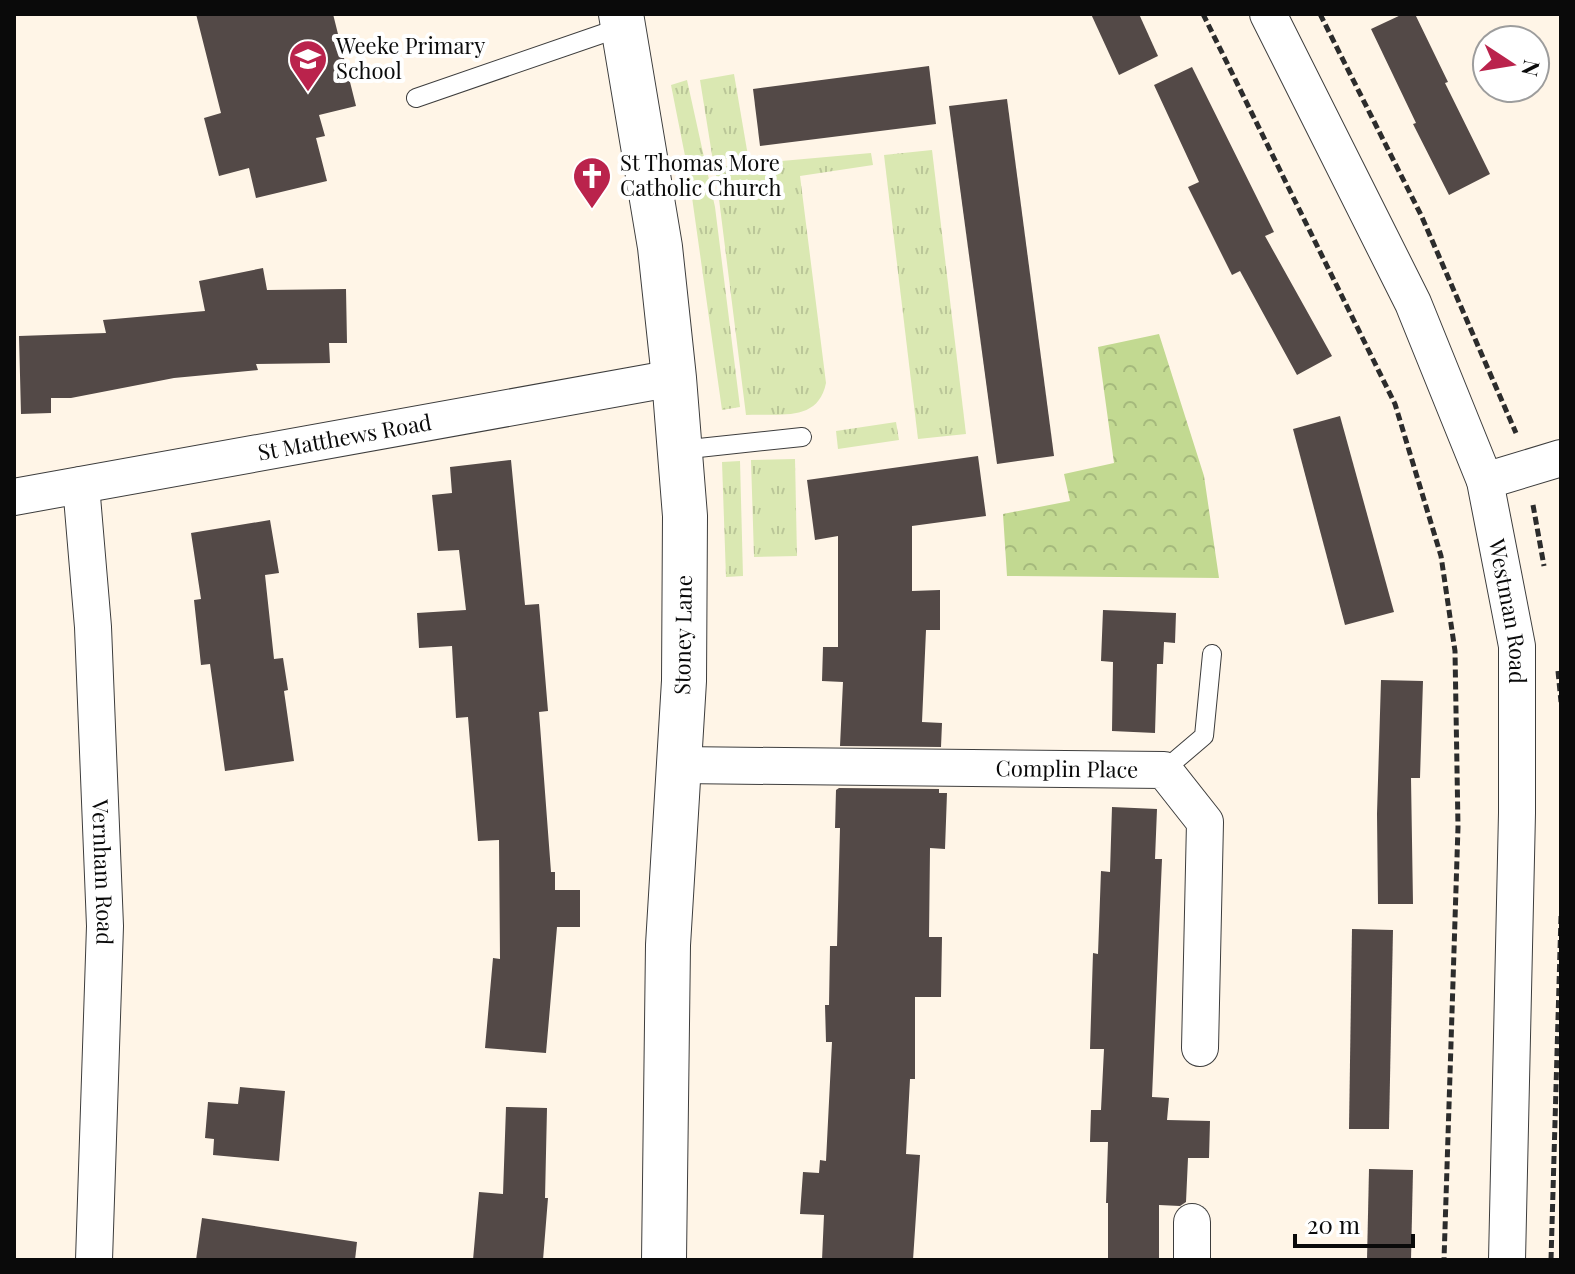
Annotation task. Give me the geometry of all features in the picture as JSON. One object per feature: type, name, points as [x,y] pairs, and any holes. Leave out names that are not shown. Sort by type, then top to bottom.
[{"type":"street","name":"Westman Road","points":[[1268,14],[1413,303],[1485,481],[1517,646],[1517,813],[1507,1260]]},
{"type":"street","name":"Stoney Lane","points":[[623,20],[660,247],[685,516],[684,681],[668,945],[664,1260]]},
{"type":"street","name":"St Matthews Road","points":[[14,497],[674,378]]},
{"type":"street","points":[[1485,481],[1561,458]]},
{"type":"street","name":"Vernham Road","points":[[81,485],[93,627],[105,926],[94,1260]]},
{"type":"street","name":"Complin Place","points":[[679,765],[1164,770],[1205,822],[1200,1048]]},
{"type":"street","points":[[1192,1222],[1192,1260]]},
{"type":"lane","points":[[416,98],[623,20]]},
{"type":"lane","points":[[680,450],[802,437]]},
{"type":"lane","points":[[1164,770],[1204,736],[1212,654]]},
{"type":"path","points":[[1203,14],[1395,404],[1441,556],[1455,651],[1458,827],[1444,1260]]},
{"type":"path","points":[[1551,1260],[1561,916]]},
{"type":"green space","points":[[734,74],[748,156],[713,161],[700,80]]},
{"type":"green space","points":[[687,80],[715,207],[740,407],[722,410],[689,176],[671,85]]},
{"type":"green space","points":[[932,150],[966,434],[918,439],[884,155]]},
{"type":"green space","points":[[871,153],[873,165],[800,176],[826,383],[822,396],[815,405],[795,413],[746,415],[715,167]]},
{"type":"green space","points":[[1159,334],[1204,476],[1219,578],[1007,576],[1003,514],[1070,501],[1064,474],[1114,463],[1098,347]]},
{"type":"green space","points":[[896,422],[899,440],[838,449],[836,431]]},
{"type":"green space","points":[[795,459],[797,556],[754,557],[751,460]]},
{"type":"green space","points":[[740,461],[743,576],[726,577],[722,462]]},
{"type":"building","points":[[196,14],[333,14],[356,106],[319,115],[325,136],[316,138],[327,181],[256,198],[249,168],[219,176],[204,118],[221,113]]},
{"type":"building","points":[[1091,14],[1139,14],[1158,56],[1119,75]]},
{"type":"building","points":[[1403,14],[1415,14],[1490,174],[1449,195],[1371,29]]},
{"type":"building","points":[[929,66],[936,124],[760,146],[753,89]]},
{"type":"building","points":[[1192,67],[1274,232],[1265,236],[1332,356],[1297,375],[1240,271],[1232,275],[1188,187],[1199,182],[1154,85]]},
{"type":"building","points":[[1007,99],[1054,456],[997,464],[949,106]]},
{"type":"building","points":[[263,268],[267,290],[346,289],[347,343],[329,343],[330,363],[256,364],[258,370],[174,378],[71,398],[51,398],[51,413],[21,414],[19,336],[106,333],[103,320],[205,311],[199,281]]},
{"type":"building","points":[[1340,416],[1394,612],[1345,625],[1293,429]]},
{"type":"building","points":[[978,456],[986,516],[912,526],[912,591],[940,590],[940,630],[926,630],[922,722],[942,723],[941,747],[840,746],[843,682],[822,681],[823,647],[838,647],[838,536],[815,540],[807,480]]},
{"type":"building","points":[[511,460],[525,605],[539,604],[548,711],[539,712],[551,872],[555,872],[555,890],[580,890],[580,927],[557,927],[546,1053],[485,1048],[493,958],[500,959],[499,840],[478,841],[468,717],[456,718],[452,646],[419,648],[417,613],[466,610],[459,550],[438,551],[432,495],[452,493],[450,467]]},
{"type":"building","points":[[270,520],[279,573],[265,575],[274,659],[283,658],[288,690],[284,691],[294,761],[225,771],[210,664],[201,665],[194,600],[201,599],[191,533]]},
{"type":"building","points":[[1103,610],[1176,613],[1175,643],[1164,642],[1163,664],[1157,664],[1155,733],[1112,731],[1113,662],[1101,661]]},
{"type":"building","points":[[1381,680],[1423,681],[1420,778],[1411,778],[1413,904],[1378,904]]},
{"type":"building","points":[[939,789],[939,793],[947,793],[945,849],[930,848],[929,937],[942,937],[941,997],[915,997],[915,1079],[910,1079],[906,1154],[920,1155],[913,1260],[822,1260],[824,1215],[800,1214],[803,1172],[819,1173],[820,1160],[826,1161],[832,1042],[826,1042],[825,1005],[829,1005],[830,946],[837,946],[840,828],[835,828],[836,790]]},
{"type":"building","points":[[1112,807],[1157,809],[1155,859],[1162,859],[1152,1097],[1169,1098],[1167,1120],[1210,1121],[1209,1158],[1188,1158],[1186,1202],[1180,1206],[1159,1205],[1159,1260],[1108,1260],[1108,1142],[1090,1142],[1091,1110],[1101,1110],[1104,1049],[1090,1049],[1093,953],[1098,954],[1101,871],[1110,872]]},
{"type":"building","points":[[1352,929],[1393,930],[1389,1129],[1349,1129]]},
{"type":"building","points":[[240,1087],[285,1091],[279,1161],[213,1155],[214,1139],[205,1138],[208,1102],[238,1104]]},
{"type":"building","points":[[506,1107],[547,1108],[545,1198],[548,1198],[543,1260],[473,1260],[479,1192],[503,1194]]},
{"type":"building","points":[[1369,1169],[1413,1170],[1411,1260],[1367,1260]]},
{"type":"building","points":[[202,1218],[357,1242],[355,1260],[196,1260]]},
{"type":"place","name":"Weeke Primary School","points":[[308,93]]},
{"type":"place","name":"St Thomas More Catholic Church","points":[[592,210]]}]
